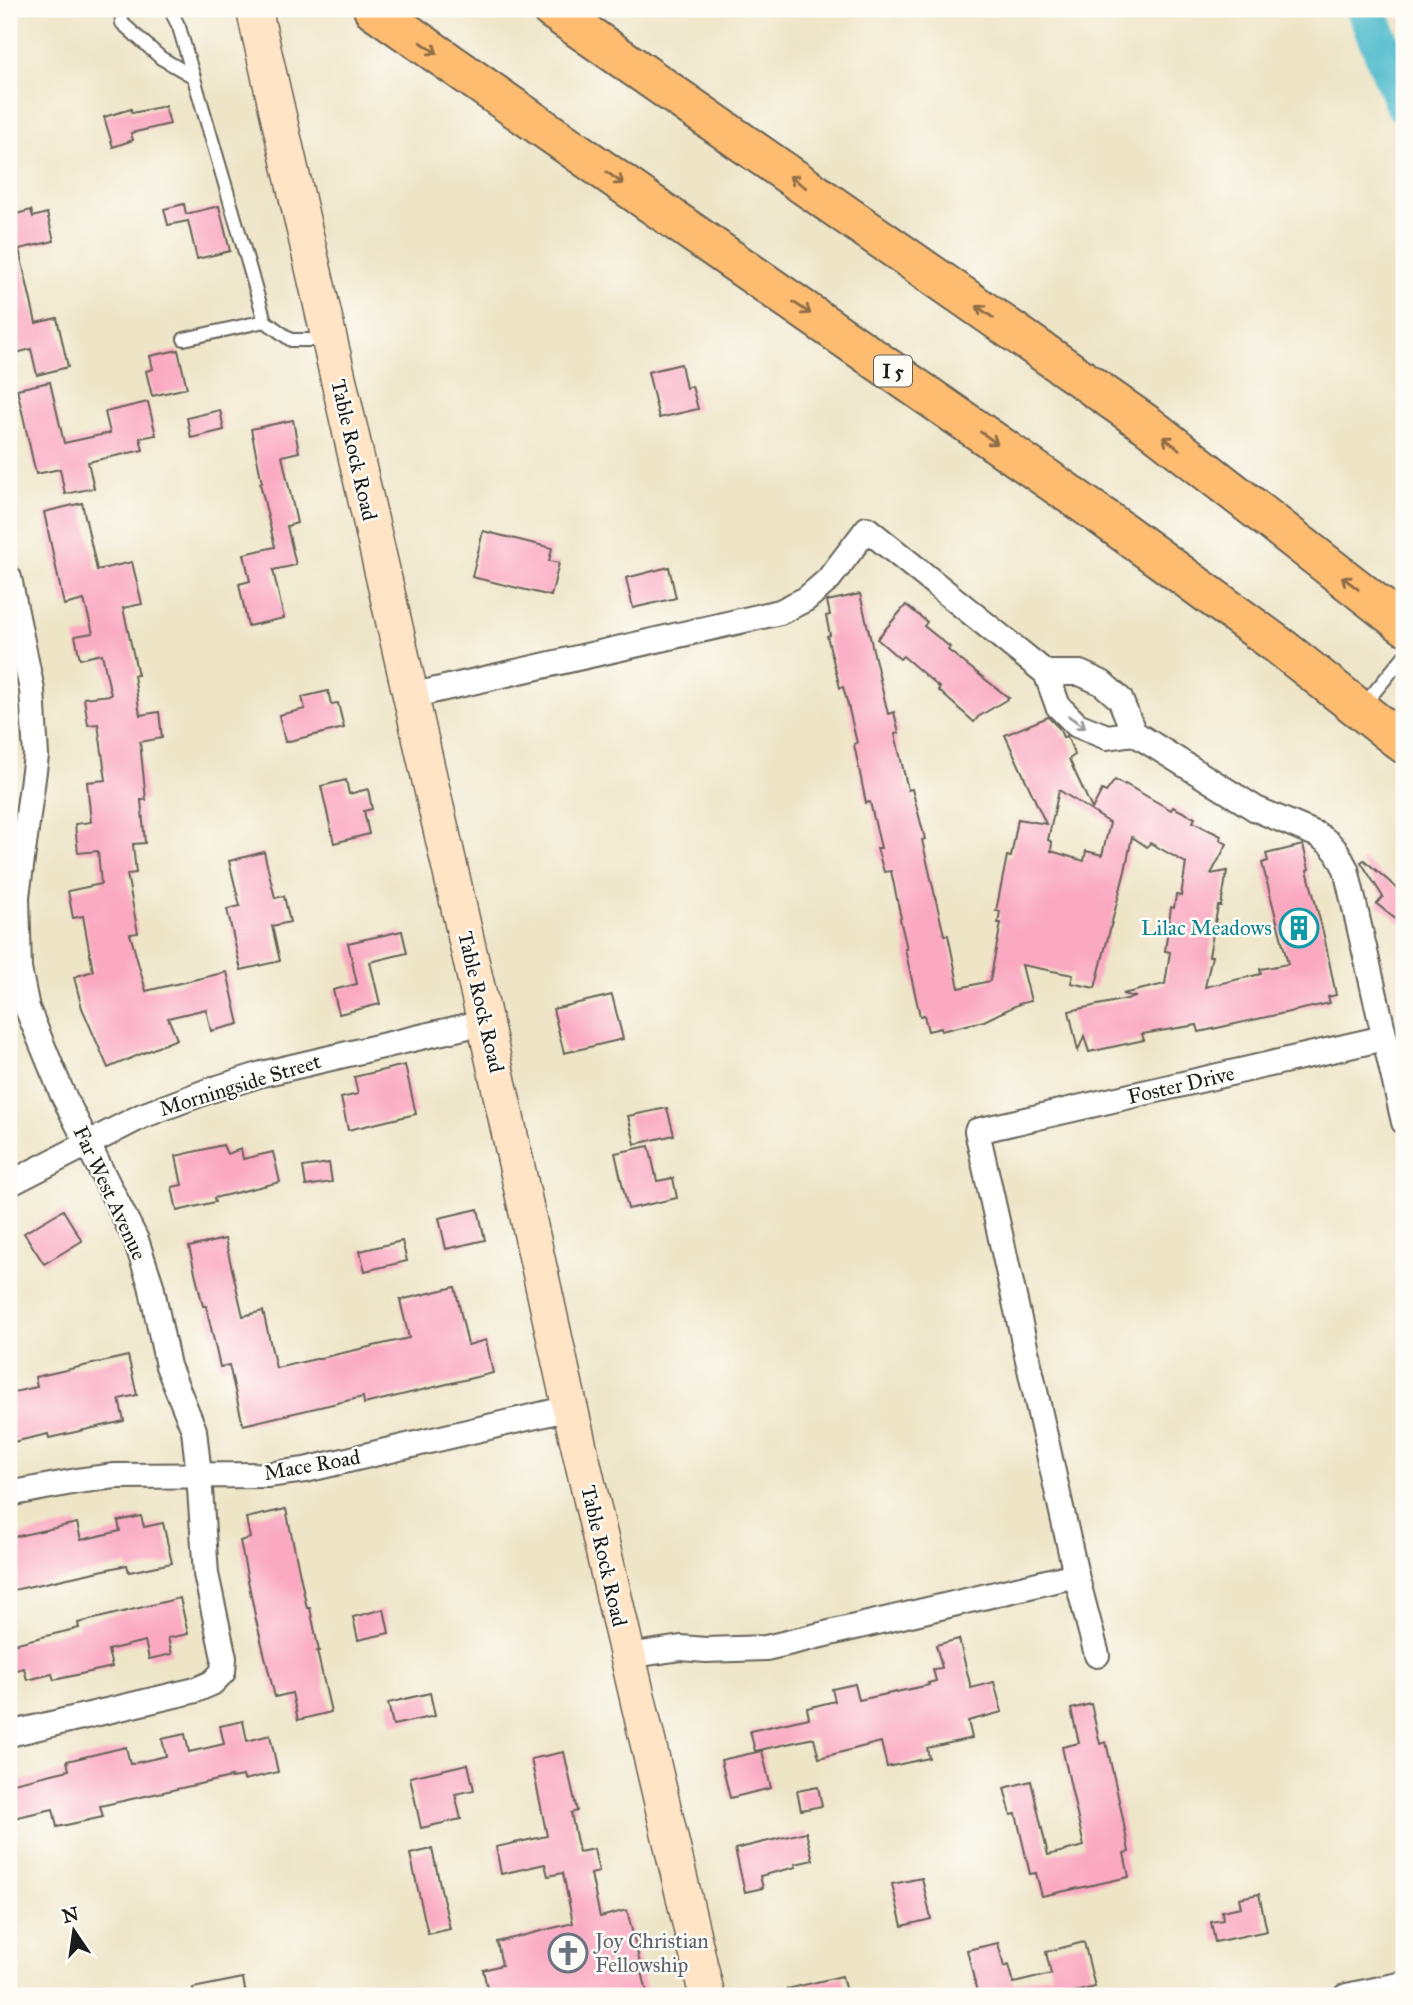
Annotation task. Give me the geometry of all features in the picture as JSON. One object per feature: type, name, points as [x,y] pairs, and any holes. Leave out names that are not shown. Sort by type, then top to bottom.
[{"type":"highway","name":"I 5","points":[[373,9],[1104,518],[1282,648],[1404,744]]},
{"type":"highway","points":[[551,9],[1149,426],[1404,625]]},
{"type":"main road","name":"Table Rock Road","points":[[254,9],[485,1022],[570,1408],[707,1996]]},
{"type":"street","points":[[410,696],[780,612],[806,599],[828,580],[867,529],[1046,673],[1058,706],[1077,725],[1107,737],[1134,733]]},
{"type":"street","name":"Far West Avenue","points":[[9,578],[32,690],[36,756],[17,896],[19,969],[27,1008],[35,1029],[62,1093],[136,1240],[151,1285],[168,1366],[194,1430],[206,1574],[224,1658],[223,1672],[212,1683],[196,1690],[9,1734]]},
{"type":"street","points":[[1046,673],[1080,673],[1102,683],[1120,699],[1134,733],[1256,809],[1318,835],[1337,852],[1346,869],[1404,1122]]},
{"type":"street","name":"Morningside Street","points":[[9,1184],[142,1116],[208,1091],[262,1074],[485,1022]]},
{"type":"street","name":"Foster Drive","points":[[1076,1575],[977,1131],[1384,1038]]},
{"type":"street","name":"Mace Road","points":[[9,1494],[115,1476],[267,1475],[305,1470],[570,1408]]},
{"type":"street","points":[[628,1656],[681,1648],[766,1648],[1076,1575],[1097,1655]]},
{"type":"street","points":[[1353,1996],[1404,1984]]},
{"type":"lane","points":[[121,9],[122,23],[161,58],[194,77]]},
{"type":"lane","points":[[170,9],[179,27],[265,321],[291,340],[329,340]]},
{"type":"lane","points":[[184,339],[265,321]]},
{"type":"lane","points":[[1359,710],[1404,656]]},
{"type":"building","points":[[165,106],[170,124],[131,133],[133,140],[113,147],[104,117],[131,109],[132,113]]},
{"type":"building","points":[[184,204],[186,214],[219,206],[230,251],[197,259],[188,221],[168,225],[164,209]]},
{"type":"building","points":[[31,210],[33,217],[47,213],[54,241],[19,249],[36,323],[57,318],[68,367],[37,375],[31,349],[9,355],[9,216]]},
{"type":"building","points":[[178,350],[187,388],[152,396],[146,371],[153,369],[150,356]]},
{"type":"building","points":[[681,364],[686,388],[692,386],[698,409],[659,418],[648,372]]},
{"type":"building","points":[[50,382],[64,443],[110,433],[105,412],[148,402],[156,435],[140,438],[143,450],[88,462],[94,488],[65,494],[60,469],[36,474],[17,389]]},
{"type":"building","points":[[220,410],[224,430],[191,438],[187,418]]},
{"type":"building","points":[[293,420],[299,452],[282,456],[297,523],[287,526],[296,565],[273,570],[284,618],[248,626],[239,584],[250,581],[244,554],[275,547],[251,429]]},
{"type":"building","points":[[82,503],[97,570],[132,562],[142,604],[123,608],[138,675],[134,675],[140,715],[159,712],[162,738],[140,742],[146,800],[141,800],[145,843],[133,844],[136,873],[127,874],[138,933],[130,934],[146,991],[227,972],[239,1024],[211,1031],[206,1009],[168,1018],[177,1039],[108,1068],[82,1008],[74,977],[93,971],[83,916],[73,918],[68,891],[101,884],[98,851],[78,853],[75,824],[91,822],[87,782],[106,780],[98,724],[88,725],[84,698],[111,695],[102,654],[80,659],[75,636],[93,633],[84,600],[64,605],[44,512]]},
{"type":"building","points":[[483,531],[552,548],[549,561],[559,563],[551,596],[472,577]]},
{"type":"building","points":[[669,567],[676,598],[633,608],[626,578]]},
{"type":"building","points":[[860,594],[888,714],[894,712],[899,733],[895,734],[908,790],[912,789],[925,839],[922,840],[944,935],[948,935],[959,988],[990,981],[1001,923],[998,923],[1000,911],[996,911],[1018,819],[1046,824],[1005,735],[1048,717],[1059,728],[1063,737],[1067,736],[1075,755],[1069,759],[1092,809],[1102,790],[1106,792],[1115,780],[1171,810],[1173,807],[1195,818],[1193,822],[1221,836],[1220,840],[1227,844],[1211,874],[1227,871],[1221,906],[1218,906],[1205,987],[1261,974],[1260,969],[1288,964],[1262,863],[1268,861],[1266,854],[1303,845],[1336,995],[1328,997],[1330,1003],[1199,1032],[1197,1025],[1142,1034],[1144,1040],[1089,1052],[1084,1036],[1078,1051],[1069,1011],[1136,997],[1122,994],[1165,984],[1170,952],[1165,951],[1171,907],[1174,908],[1176,895],[1181,896],[1186,863],[1150,843],[1147,847],[1132,837],[1095,988],[1071,983],[1073,975],[1022,965],[1031,1001],[984,1021],[941,1031],[941,1028],[928,1031],[924,1015],[920,1016],[891,871],[884,872],[877,848],[881,848],[870,802],[866,803],[854,744],[857,743],[827,636],[830,635],[826,616],[830,615],[827,601]],"holes":[[[1059,790],[1110,823],[1102,855],[1086,851],[1084,861],[1051,851],[1052,842],[1048,840]]]},
{"type":"building","points":[[906,605],[927,622],[924,626],[950,647],[948,650],[1009,698],[974,722],[903,656],[900,659],[877,639]]},
{"type":"building","points":[[328,691],[331,704],[338,703],[344,728],[285,742],[279,715],[305,709],[302,697]]},
{"type":"building","points":[[346,780],[349,794],[368,789],[372,809],[364,811],[369,834],[334,843],[321,786]]},
{"type":"building","points":[[264,852],[275,898],[284,896],[290,922],[272,926],[280,961],[241,970],[227,909],[240,906],[229,861]]},
{"type":"building","points":[[1364,860],[1404,894],[1404,926],[1377,904],[1383,897],[1361,862]]},
{"type":"building","points":[[402,931],[407,953],[370,962],[380,1004],[339,1014],[333,990],[357,984],[348,943]]},
{"type":"building","points":[[612,995],[623,1039],[564,1053],[553,1009]]},
{"type":"building","points":[[405,1065],[416,1114],[348,1130],[341,1098],[358,1094],[354,1077]]},
{"type":"building","points":[[667,1108],[674,1135],[635,1144],[628,1116]]},
{"type":"building","points":[[223,1145],[227,1154],[241,1149],[243,1159],[273,1152],[280,1182],[214,1198],[215,1202],[177,1211],[172,1187],[182,1185],[176,1156]]},
{"type":"building","points":[[649,1146],[657,1181],[673,1178],[677,1198],[628,1209],[615,1153]]},
{"type":"building","points":[[329,1163],[332,1182],[306,1186],[303,1167]]},
{"type":"building","points":[[478,1209],[485,1240],[446,1249],[439,1218]]},
{"type":"building","points":[[63,1210],[82,1241],[44,1264],[24,1233]]},
{"type":"building","points":[[225,1239],[243,1316],[263,1311],[276,1368],[409,1338],[400,1300],[455,1287],[468,1345],[486,1340],[493,1373],[364,1404],[363,1397],[243,1425],[229,1365],[220,1367],[189,1247]]},
{"type":"building","points":[[402,1241],[407,1261],[365,1271],[360,1251]]},
{"type":"building","points":[[128,1356],[137,1395],[119,1399],[124,1421],[49,1438],[48,1434],[9,1443],[9,1393],[37,1387],[35,1377]]},
{"type":"building","points":[[286,1509],[331,1712],[298,1720],[292,1693],[275,1697],[240,1541],[250,1538],[246,1518]]},
{"type":"building","points":[[141,1516],[144,1527],[163,1523],[172,1563],[129,1572],[127,1565],[9,1591],[9,1538],[77,1523],[81,1540],[120,1531],[118,1521]]},
{"type":"building","points":[[180,1598],[188,1634],[168,1638],[172,1654],[149,1659],[145,1641],[108,1650],[112,1667],[54,1680],[52,1674],[27,1680],[24,1668],[9,1672],[9,1645],[79,1628],[78,1623]]},
{"type":"building","points":[[384,1609],[389,1633],[358,1640],[353,1617]]},
{"type":"building","points":[[959,1639],[971,1688],[994,1682],[1002,1712],[968,1721],[972,1738],[927,1748],[929,1758],[887,1767],[881,1742],[819,1758],[814,1738],[755,1751],[750,1731],[809,1718],[807,1708],[835,1701],[832,1689],[855,1684],[859,1700],[929,1685],[928,1683],[936,1681],[933,1669],[942,1668],[936,1645]]},
{"type":"building","points":[[430,1693],[435,1716],[393,1725],[388,1703]]},
{"type":"building","points":[[1091,1704],[1100,1744],[1106,1742],[1122,1814],[1129,1852],[1124,1853],[1129,1877],[1042,1896],[1036,1873],[1030,1874],[1016,1814],[1011,1815],[1004,1788],[1031,1781],[1048,1855],[1084,1846],[1062,1747],[1079,1743],[1071,1709]]},
{"type":"building","points":[[243,1721],[247,1741],[270,1735],[278,1772],[244,1780],[243,1776],[231,1777],[100,1806],[103,1817],[57,1827],[53,1809],[9,1819],[9,1784],[69,1770],[67,1761],[126,1747],[130,1764],[166,1756],[162,1739],[185,1734],[189,1752],[224,1744],[220,1726]]},
{"type":"building","points":[[762,1751],[771,1788],[730,1798],[721,1760]]},
{"type":"building","points":[[564,1752],[577,1811],[571,1813],[579,1852],[594,1849],[599,1872],[591,1874],[600,1917],[627,1910],[648,1996],[489,1996],[483,1970],[502,1965],[497,1942],[573,1923],[563,1873],[548,1876],[545,1864],[501,1874],[496,1847],[547,1836],[531,1759]]},
{"type":"building","points":[[468,1764],[474,1790],[455,1794],[461,1819],[421,1828],[410,1777]]},
{"type":"building","points":[[818,1787],[822,1806],[801,1810],[797,1791]]},
{"type":"building","points":[[806,1832],[813,1860],[760,1876],[763,1888],[745,1892],[735,1849]]},
{"type":"building","points":[[432,1849],[450,1929],[428,1934],[410,1854]]},
{"type":"building","points":[[922,1878],[931,1919],[902,1926],[892,1884]]},
{"type":"building","points":[[1259,1894],[1267,1931],[1215,1942],[1211,1922],[1223,1920],[1222,1911],[1241,1907],[1239,1898]]},
{"type":"building","points":[[1084,1942],[1095,1987],[1058,1996],[978,1996],[967,1950],[998,1943],[1004,1967],[1009,1965],[1014,1983],[1051,1974],[1046,1952]]},
{"type":"building","points":[[842,1976],[847,1996],[788,1996],[787,1989]]},
{"type":"building","points":[[243,1978],[246,1996],[194,1996],[193,1988]]},
{"type":"waterway","points":[[1366,9],[1404,103]]},
{"type":"place","name":"Lilac Meadows","points":[[1299,928]]},
{"type":"place","name":"Joy Christian Fellowship","points":[[568,1953]]}]
